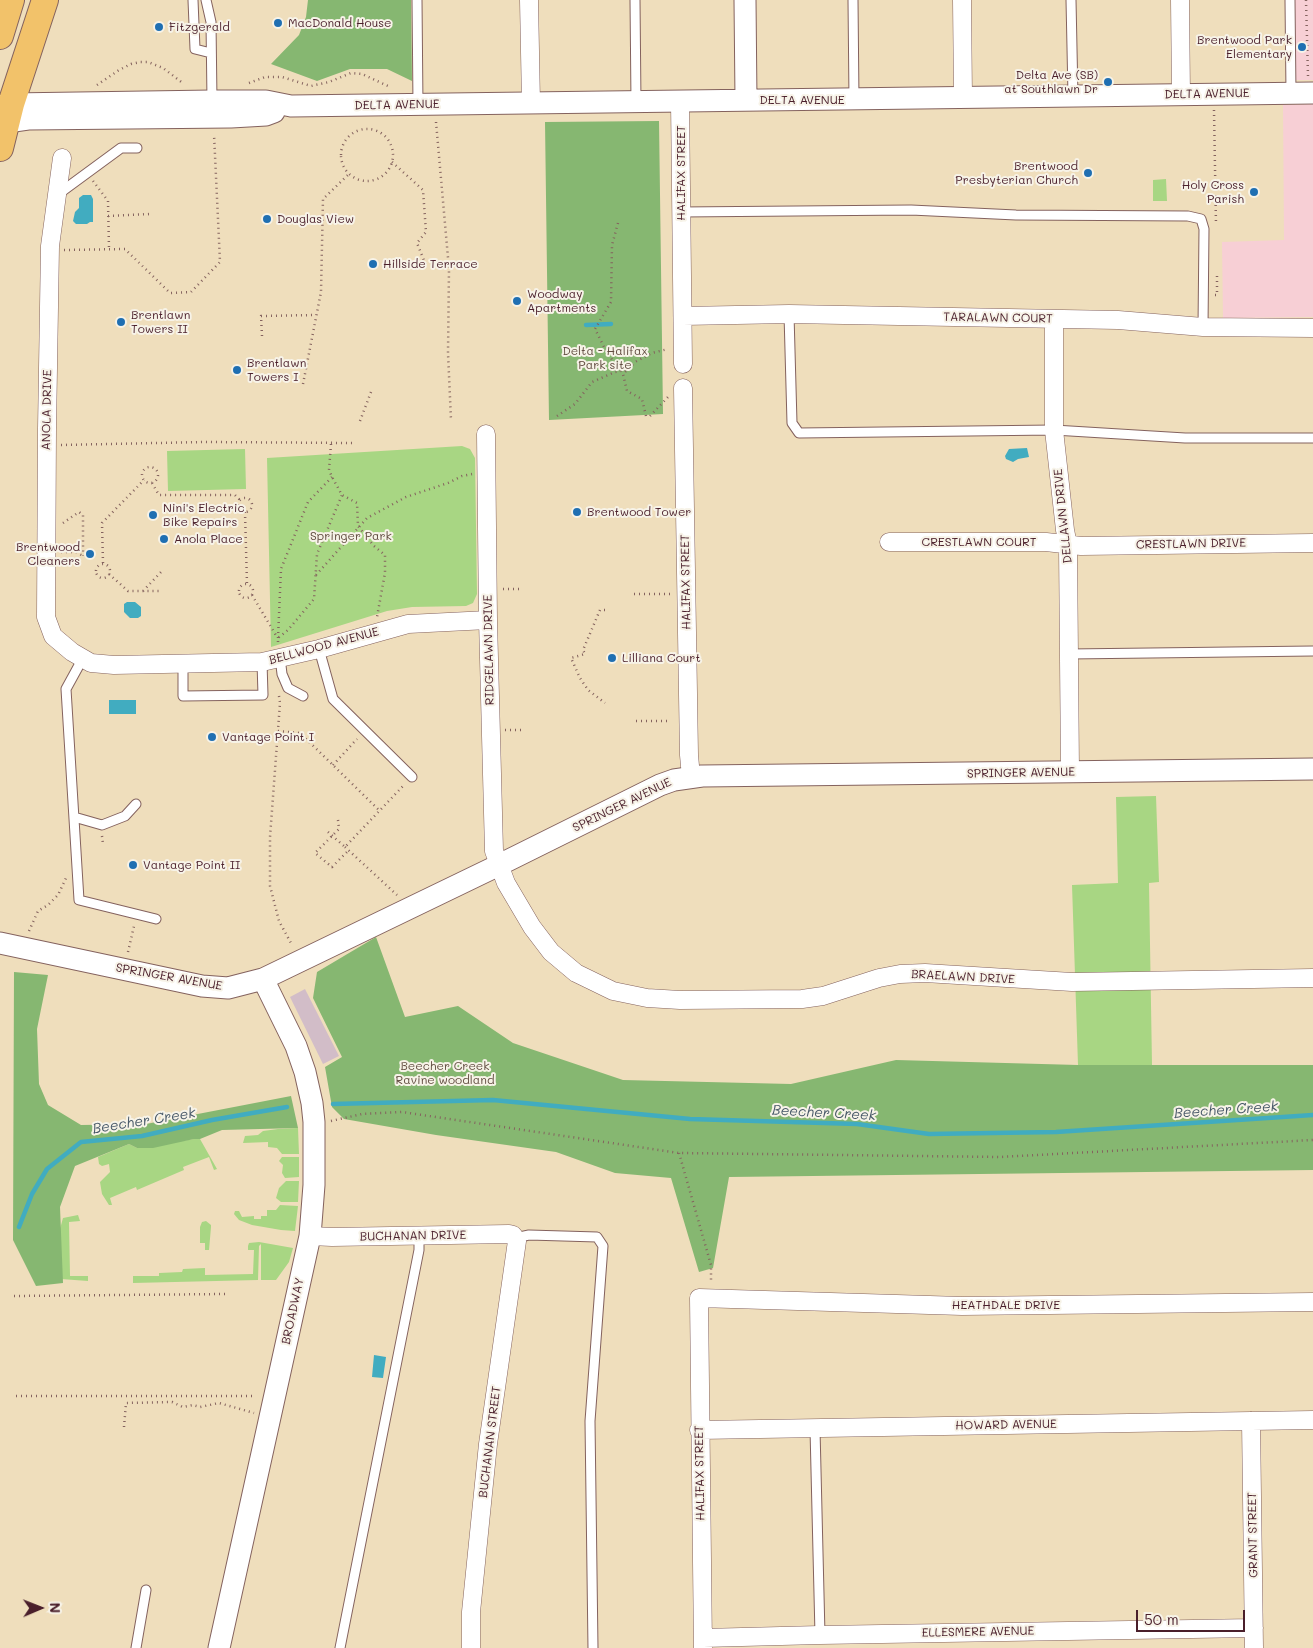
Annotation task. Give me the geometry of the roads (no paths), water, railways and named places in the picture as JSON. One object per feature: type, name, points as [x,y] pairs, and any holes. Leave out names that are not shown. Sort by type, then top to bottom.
[{"type":"main road","points":[[0,36],[11,0]]},
{"type":"main road","points":[[0,148],[4,114],[45,0]]},
{"type":"street","points":[[529,0],[531,103]]},
{"type":"street","points":[[745,0],[746,100]]},
{"type":"street","points":[[962,0],[963,98]]},
{"type":"street","points":[[1180,0],[1181,95]]},
{"type":"street","name":"DELTA AVENUE","points":[[4,114],[212,101],[266,101],[291,106],[427,110],[531,103],[1291,93],[1310,86]]},
{"type":"street","name":"HALIFAX STREET","points":[[680,101],[683,364]]},
{"type":"street","name":"DELTA AVENUE","points":[[4,114],[28,119],[231,117],[266,115],[291,106]]},
{"type":"street","name":"ANOLA DRIVE","points":[[62,158],[50,246],[46,445],[46,617],[53,636],[78,655]]},
{"type":"street","name":"TARALAWN COURT","points":[[683,316],[789,314],[1118,320],[1203,327],[1313,328]]},
{"type":"street","name":"DELLAWN DRIVE","points":[[1054,319],[1054,430],[1068,545],[1070,772]]},
{"type":"street","name":"HALIFAX STREET","points":[[676,392],[691,777]]},
{"type":"street","name":"RIDGELAWN DRIVE","points":[[486,434],[493,845],[499,865]]},
{"type":"street","name":"CRESTLAWN COURT","points":[[890,542],[1046,542],[1068,545]]},
{"type":"street","name":"CRESTLAWN DRIVE","points":[[1068,545],[1313,543]]},
{"type":"street","name":"BELLWOOD AVENUE","points":[[78,655],[91,663],[114,664],[272,659],[319,649],[408,624],[488,620]]},
{"type":"street","name":"SPRINGER AVENUE","points":[[0,943],[208,986],[228,988],[263,979],[660,785],[674,780],[691,777],[1313,769]]},
{"type":"street","name":"BRAELAWN DRIVE","points":[[499,865],[506,883],[528,920],[551,952],[576,973],[614,991],[647,998],[680,1000],[802,999],[823,996],[879,978],[900,974],[925,973],[1072,982],[1313,978]]},
{"type":"street","name":"BROADWAY","points":[[220,1648],[310,1236],[315,1161],[314,1122],[309,1088],[301,1059],[263,979]]},
{"type":"street","name":"BUCHANAN DRIVE","points":[[310,1236],[509,1234],[515,1238]]},
{"type":"street","name":"BUCHANAN STREET","points":[[471,1648],[472,1612],[488,1444],[517,1245],[515,1238]]},
{"type":"street","name":"HALIFAX STREET","points":[[703,1643],[699,1430],[704,1299]]},
{"type":"street","name":"HEATHDALE DRIVE","points":[[704,1299],[962,1306],[1313,1302]]},
{"type":"street","name":"HOWARD AVENUE","points":[[699,1430],[1313,1420]]},
{"type":"street","name":"GRANT STREET","points":[[1251,1421],[1254,1648]]},
{"type":"street","name":"ELLESMERE AVENUE","points":[[703,1643],[820,1635],[1254,1628]]},
{"type":"lane","points":[[193,0],[195,49],[211,53]]},
{"type":"lane","points":[[206,0],[211,22],[212,101]]},
{"type":"lane","points":[[417,0],[427,110]]},
{"type":"lane","points":[[635,0],[636,102]]},
{"type":"lane","points":[[853,0],[854,100]]},
{"type":"lane","points":[[1071,0],[1073,96]]},
{"type":"lane","points":[[1290,0],[1291,93]]},
{"type":"lane","points":[[57,195],[121,148],[137,148]]},
{"type":"lane","points":[[681,212],[911,210],[1016,215],[1188,216],[1201,219],[1204,229],[1203,327]]},
{"type":"lane","points":[[789,314],[792,423],[799,433],[1054,430],[1185,438],[1313,438]]},
{"type":"lane","points":[[319,649],[332,699],[412,777]]},
{"type":"lane","points":[[1069,654],[1313,651]]},
{"type":"lane","points":[[78,655],[66,689],[79,900],[156,919]]},
{"type":"lane","points":[[183,663],[184,696],[263,696],[272,659]]},
{"type":"lane","points":[[272,659],[282,674],[288,688],[303,696]]},
{"type":"lane","points":[[74,817],[102,825],[125,816],[136,804]]},
{"type":"lane","points":[[515,1238],[529,1235],[597,1237],[604,1246],[590,1421],[594,1648]]},
{"type":"lane","points":[[340,1648],[419,1250],[419,1236]]},
{"type":"lane","points":[[815,1429],[820,1635]]},
{"type":"lane","points":[[136,1648],[146,1590]]},
{"type":"water","points":[[83,195],[91,195],[93,199],[93,222],[76,224],[73,221],[75,212],[79,208],[79,198]]},
{"type":"water","points":[[1027,448],[1029,457],[1013,462],[1006,459],[1005,456],[1009,449]]},
{"type":"water","points":[[135,602],[141,607],[141,616],[130,618],[124,612],[124,604]]},
{"type":"water","points":[[109,700],[136,700],[136,714],[109,714]]},
{"type":"water","points":[[374,1355],[386,1357],[383,1378],[372,1377]]},
{"type":"waterway","points":[[586,325],[611,324]]},
{"type":"waterway","name":"Beecher Creek","points":[[333,1104],[493,1100],[690,1119],[857,1124],[929,1134],[1056,1132],[1313,1115]]},
{"type":"waterway","name":"Beecher Creek","points":[[19,1227],[32,1194],[47,1169],[81,1142],[142,1136],[212,1120],[287,1107]]},
{"type":"place","name":"MacDonald House","points":[[278,23]]},
{"type":"place","name":"Fitzgerald","points":[[159,27]]},
{"type":"place","name":"Brentwood Park Elementary","points":[[1302,47]]},
{"type":"place","name":"Delta Ave (SB) at Southlawn Dr","points":[[1108,82]]},
{"type":"place","name":"Brentwood Presbyterian Church","points":[[1088,173]]},
{"type":"place","name":"Holy Cross Parish","points":[[1254,192]]},
{"type":"place","name":"Douglas View","points":[[267,219]]},
{"type":"place","name":"Hillside Terrace","points":[[373,264]]},
{"type":"place","name":"Woodway Apartments","points":[[517,301]]},
{"type":"place","name":"Brentlawn Towers II","points":[[121,322]]},
{"type":"place","name":"Brentlawn Towers I","points":[[237,370]]},
{"type":"place","name":"Brentwood Tower","points":[[577,512]]},
{"type":"place","name":"Nini's Electric Bike Repairs","points":[[153,515]]},
{"type":"place","name":"Anola Place","points":[[164,539]]},
{"type":"place","name":"Brentwood Cleaners","points":[[90,554]]},
{"type":"place","name":"Lilliana Court","points":[[612,658]]},
{"type":"place","name":"Vantage Point I","points":[[212,737]]},
{"type":"place","name":"Vantage Point II","points":[[133,865]]},
{"type":"park label","name":"Delta - Halifax Park site","points":[[605,358]]},
{"type":"park label","name":"Springer Park","points":[[351,536]]},
{"type":"park label","name":"Beecher Creek Ravine woodland","points":[[445,1073]]}]
